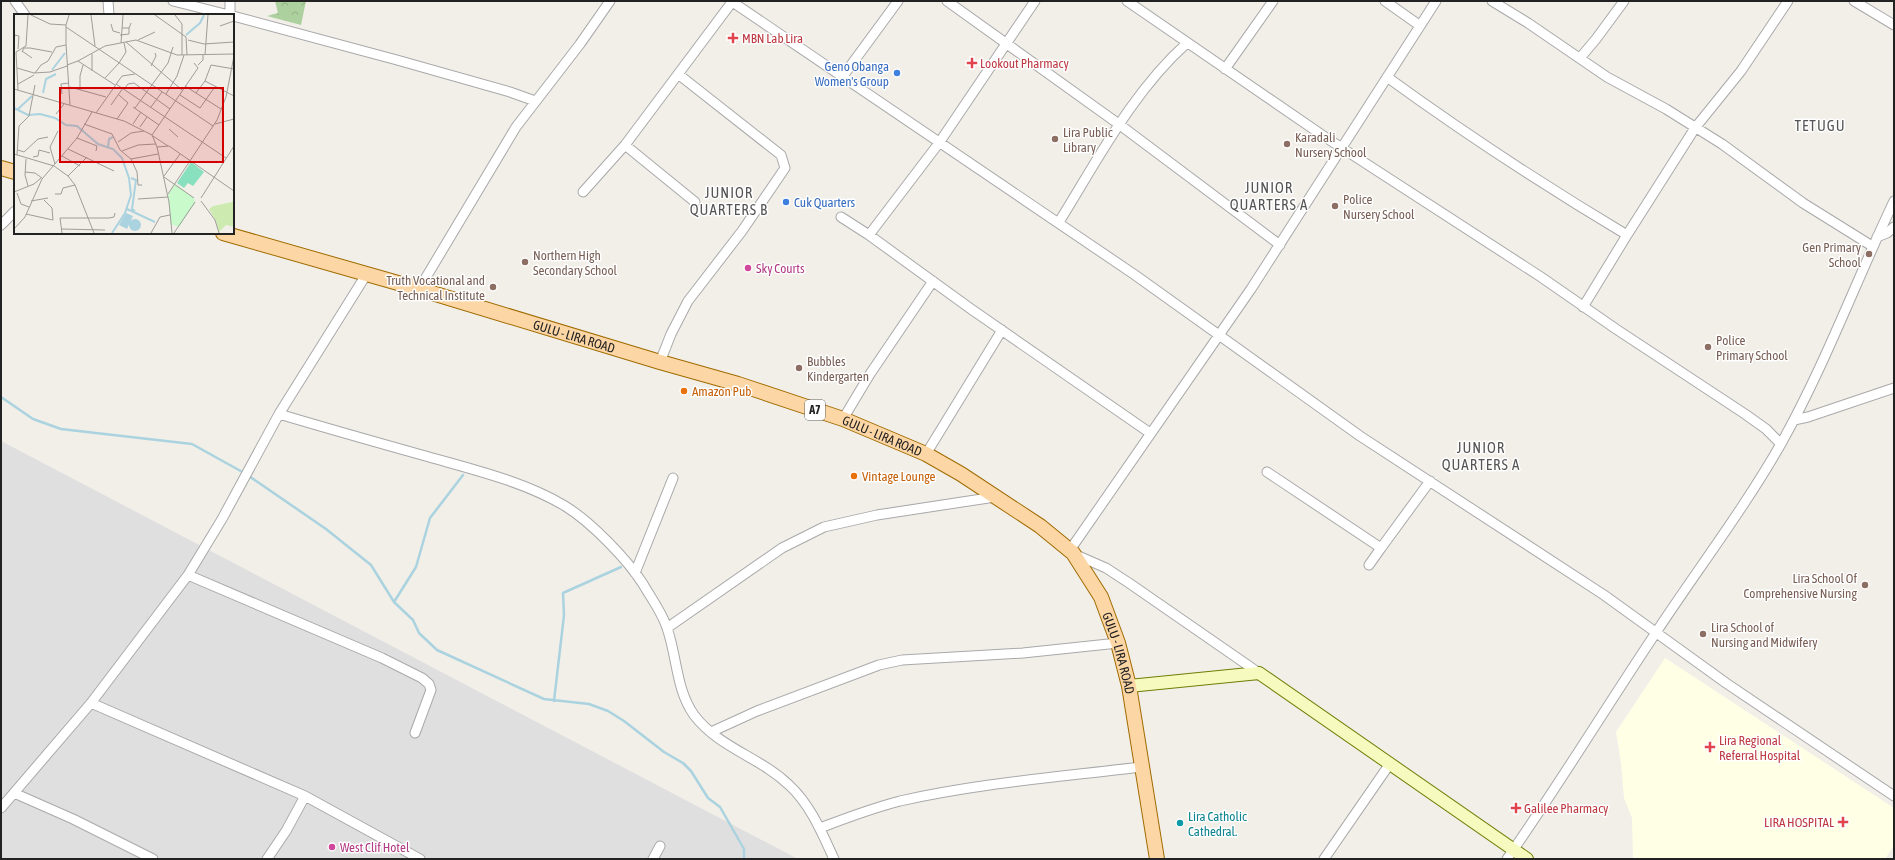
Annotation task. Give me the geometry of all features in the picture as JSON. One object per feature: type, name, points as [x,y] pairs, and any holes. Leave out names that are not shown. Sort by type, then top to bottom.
[{"type":"main road","points":[[1,168],[14,172]]},
{"type":"main road","name":"GULU - LIRA ROAD","points":[[226,234],[419,289],[738,384],[843,419],[926,454],[961,474],[1040,526],[1072,552],[1101,597],[1118,643],[1129,686],[1140,767],[1157,859]]},
{"type":"main road","points":[[1129,686],[1259,673],[1330,722],[1510,854],[1527,859]]},
{"type":"street","points":[[15,1],[24,14]]},
{"type":"street","points":[[108,1],[109,14]]},
{"type":"street","points":[[172,1],[226,14]]},
{"type":"street","points":[[230,1],[230,14]]},
{"type":"street","points":[[419,289],[495,160],[535,101],[566,63],[610,1]]},
{"type":"street","points":[[583,192],[625,145],[731,1],[745,5],[939,143],[1059,222],[1220,334],[1360,436],[1604,595],[1726,683],[1894,796]]},
{"type":"street","points":[[843,76],[898,1]]},
{"type":"street","points":[[947,1],[1120,125],[1280,244]]},
{"type":"street","points":[[869,235],[939,143],[1035,1]]},
{"type":"street","points":[[1127,1],[1343,148],[1745,414],[1766,429],[1781,444]]},
{"type":"street","points":[[1225,69],[1273,1]]},
{"type":"street","points":[[1385,1],[1419,25]]},
{"type":"street","points":[[1259,673],[1129,583],[1100,565],[1072,552],[1150,433],[1220,334],[1280,244],[1343,148],[1419,25],[1436,1]]},
{"type":"street","points":[[1492,1],[1607,77],[1666,109],[1722,144],[1818,213],[1872,246]]},
{"type":"street","points":[[1580,58],[1624,1]]},
{"type":"street","points":[[1583,306],[1695,128],[1742,71],[1788,1]]},
{"type":"street","points":[[1854,1],[1894,25]]},
{"type":"street","points":[[234,16],[510,92],[535,101]]},
{"type":"street","points":[[1059,222],[1120,125],[1157,73],[1187,43]]},
{"type":"street","points":[[660,362],[671,334],[688,301],[742,231],[785,168],[781,155],[678,74]]},
{"type":"street","points":[[1387,77],[1449,121],[1579,206],[1627,235]]},
{"type":"street","points":[[625,145],[695,202]]},
{"type":"street","points":[[1510,854],[1656,632],[1713,551],[1781,444],[1817,372],[1872,246],[1894,201]]},
{"type":"street","points":[[1,225],[14,212]]},
{"type":"street","points":[[841,218],[869,235],[1150,433]]},
{"type":"street","points":[[1877,237],[1887,233],[1894,227]]},
{"type":"street","points":[[1,808],[91,703],[188,575],[222,519],[279,414],[366,274]]},
{"type":"street","points":[[843,419],[870,374],[933,281]]},
{"type":"street","points":[[926,454],[1002,330]]},
{"type":"street","points":[[1794,420],[1808,417],[1894,388]]},
{"type":"street","points":[[279,414],[459,465],[499,478],[552,499],[583,519],[600,534],[635,573],[661,614],[667,628],[688,703],[694,715],[711,732],[736,751],[788,784],[802,799],[820,828],[834,859]]},
{"type":"street","points":[[1267,472],[1381,548]]},
{"type":"street","points":[[635,573],[673,478]]},
{"type":"street","points":[[1369,565],[1430,481]]},
{"type":"street","points":[[667,628],[782,548],[824,527],[877,515],[995,497]]},
{"type":"street","points":[[188,575],[382,658],[422,678],[429,684],[431,690],[415,733]]},
{"type":"street","points":[[711,732],[757,711],[879,665],[902,660],[1023,653],[1118,643]]},
{"type":"street","points":[[91,703],[305,796],[420,859]]},
{"type":"street","points":[[1324,859],[1389,766]]},
{"type":"street","points":[[820,828],[868,810],[901,801],[1004,782],[1140,767]]},
{"type":"street","points":[[14,793],[73,819],[153,859]]},
{"type":"street","points":[[267,859],[286,831],[305,796]]},
{"type":"street","points":[[653,859],[660,846]]},
{"type":"shaded area","points":[[1,441],[798,859],[1,859]]},
{"type":"shaded area","name":"Lira Regional Referral Hospital","points":[[1665,658],[1894,808],[1894,845],[1885,859],[1633,859],[1632,818],[1624,798],[1621,763],[1616,732]]},
{"type":"green space","points":[[275,1],[306,1],[301,25],[267,16],[278,13]]},
{"type":"waterway","points":[[1,397],[33,419],[61,429],[192,444],[246,474],[326,529],[371,565],[394,602],[413,620],[419,633],[437,650],[544,699],[589,704],[608,711],[624,721],[664,752],[683,763],[691,771],[708,798],[720,807],[744,849],[744,859]]},
{"type":"waterway","points":[[394,602],[416,567],[430,518],[463,475]]},
{"type":"waterway","points":[[554,701],[564,615],[563,593],[621,567]]},
{"type":"place","name":"MBN Lab Lira","points":[[733,38]]},
{"type":"place","name":"Lookout Pharmacy","points":[[972,63]]},
{"type":"place","name":"Geno Obanga Women's Group","points":[[897,73]]},
{"type":"place","name":"Lira Public Library","points":[[1055,139]]},
{"type":"place","name":"Karadali Nursery School","points":[[1287,144]]},
{"type":"place","name":"Cuk Quarters","points":[[786,202]]},
{"type":"place","name":"Police Nursery School","points":[[1335,206]]},
{"type":"place","name":"Gen Primary School","points":[[1869,254]]},
{"type":"place","name":"Northern High Secondary School","points":[[525,262]]},
{"type":"place","name":"Sky Courts","points":[[748,268]]},
{"type":"place","name":"Truth Vocational and Technical Institute","points":[[493,287]]},
{"type":"place","name":"Police Primary School","points":[[1708,347]]},
{"type":"place","name":"Bubbles Kindergarten","points":[[799,368]]},
{"type":"place","name":"Amazon Pub","points":[[684,391]]},
{"type":"place","name":"Vintage Lounge","points":[[854,476]]},
{"type":"place","name":"Lira School Of Comprehensive Nursing","points":[[1865,585]]},
{"type":"place","name":"Lira School of Nursing and Midwifery","points":[[1703,634]]},
{"type":"place","name":"Lira Regional Referral Hospital","points":[[1710,747]]},
{"type":"place","name":"Galilee Pharmacy","points":[[1516,808]]},
{"type":"place","name":"LIRA HOSPITAL","points":[[1843,822]]},
{"type":"place","name":"Lira Catholic Cathedral.","points":[[1180,823]]},
{"type":"place","name":"West Clif Hotel","points":[[332,847]]},
{"type":"district","name":"TETUGU","points":[[1820,126]]},
{"type":"district","name":"JUNIOR QUARTERS A","points":[[1269,196]]},
{"type":"district","name":"JUNIOR QUARTERS B","points":[[729,202]]},
{"type":"district","name":"JUNIOR QUARTERS A","points":[[1481,456]]}]
